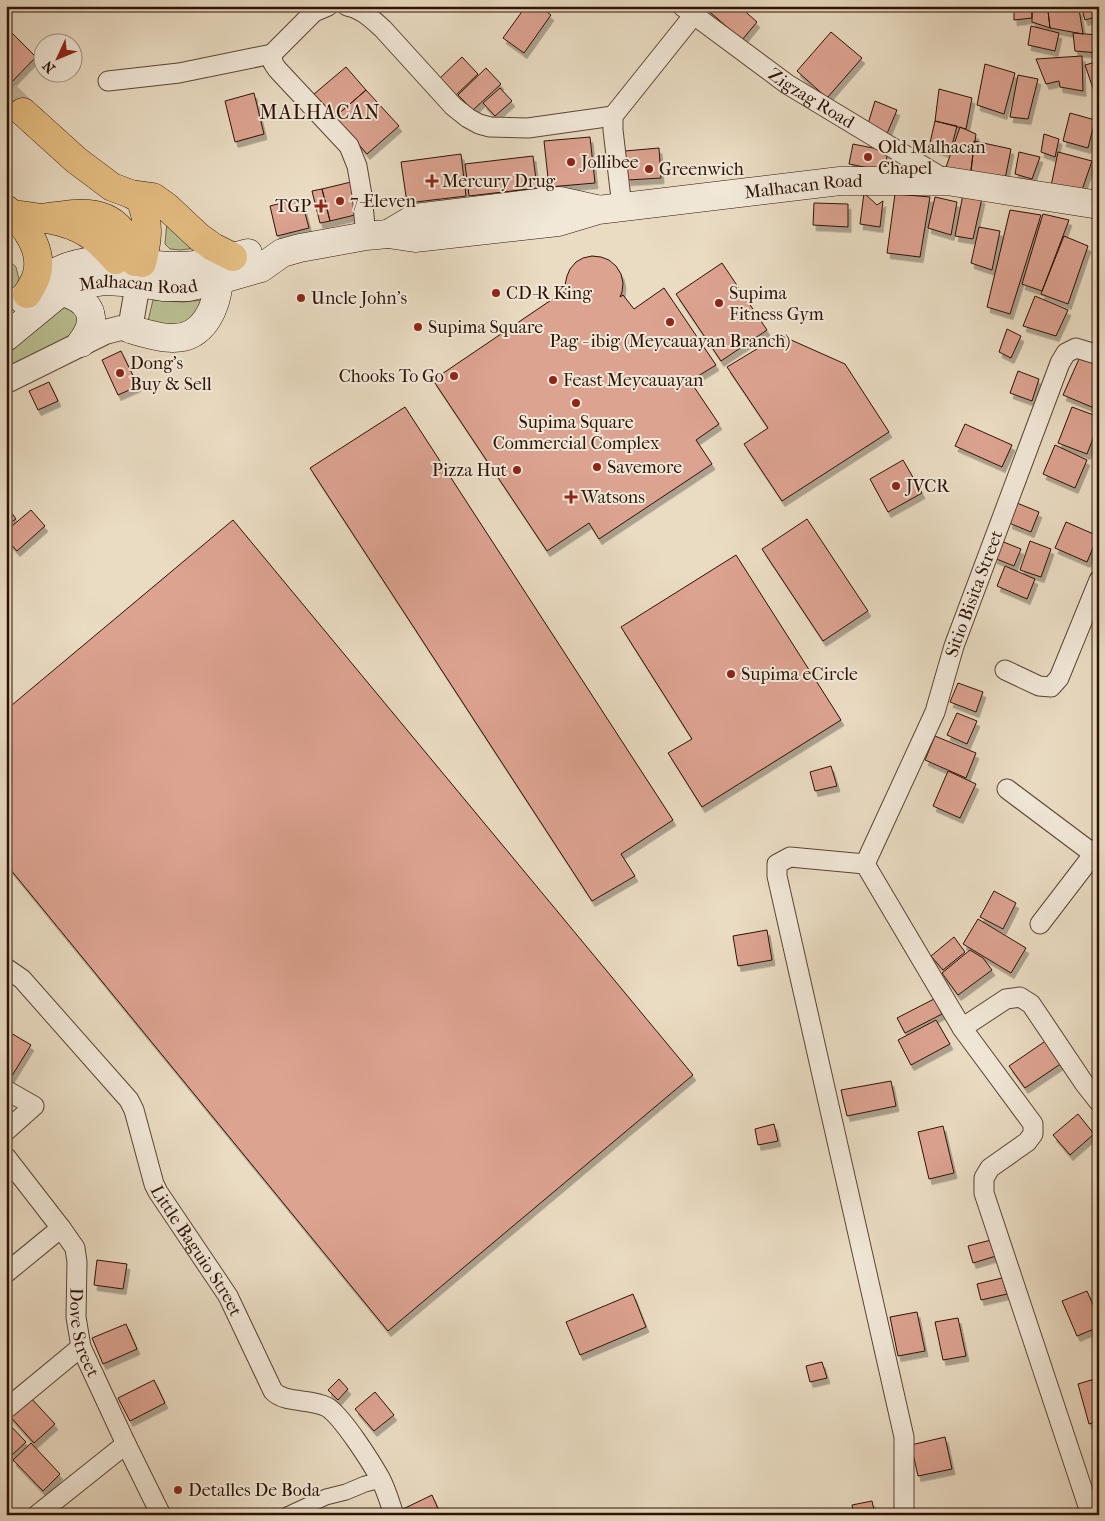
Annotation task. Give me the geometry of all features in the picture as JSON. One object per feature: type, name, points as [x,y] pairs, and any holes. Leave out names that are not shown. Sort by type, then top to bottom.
[{"type":"highway","points":[[23,112],[76,160],[112,187],[132,194],[153,198],[166,207],[199,237],[213,247],[233,257]]},
{"type":"highway","points":[[132,194],[140,199],[148,235],[133,267]]},
{"type":"highway","points":[[10,211],[41,218],[78,213],[94,214],[106,218],[128,240],[133,267]]},
{"type":"highway","points":[[10,211],[30,235],[38,258],[36,277],[27,294]]},
{"type":"main road","name":"Malhacan Road","points":[[133,267],[163,287],[188,287],[261,268],[282,253],[309,246],[377,235],[415,238],[558,222],[610,209],[840,181],[947,181],[1099,205]]},
{"type":"main road","name":"Malhacan Road","points":[[6,314],[44,278],[66,267],[86,262],[133,267],[194,266],[257,250],[282,253]]},
{"type":"main road","name":"Malhacan Road","points":[[6,337],[62,292],[88,282],[106,280],[133,267]]},
{"type":"main road","points":[[130,329],[167,338],[179,338],[190,334],[202,325],[214,309],[218,296],[219,280]]},
{"type":"main road","points":[[62,292],[80,300],[90,313],[91,327],[81,343]]},
{"type":"street","points":[[108,81],[179,73],[272,54],[314,12],[328,6]]},
{"type":"street","points":[[347,6],[354,7],[373,20],[453,106],[479,124],[490,127],[528,128],[613,116]]},
{"type":"street","points":[[610,209],[613,116],[688,11]]},
{"type":"street","name":"Zigzag Road","points":[[688,11],[787,84],[947,181]]},
{"type":"street","points":[[272,54],[272,63],[348,146],[357,166],[377,235]]},
{"type":"street","points":[[6,381],[81,343],[113,330],[130,329],[133,267]]},
{"type":"street","name":"Sitio Bisita Street","points":[[865,864],[935,712],[954,646],[1060,363],[1066,353],[1076,348],[1099,355]]},
{"type":"street","points":[[1005,670],[1039,686],[1052,687],[1058,678],[1099,580]]},
{"type":"street","points":[[1007,789],[1097,853],[1040,924]]},
{"type":"street","points":[[904,1515],[904,1437],[777,876],[777,864],[790,857],[865,864],[962,1028],[1033,1124],[1033,1134],[1027,1142],[990,1168],[984,1178],[984,1193],[1091,1515]]},
{"type":"street","name":"Little Baguio Street","points":[[6,968],[22,979],[129,1100],[134,1110],[154,1184],[228,1296],[273,1391],[284,1398],[312,1401],[328,1408],[342,1420],[381,1480],[394,1515]]},
{"type":"street","points":[[962,1028],[1006,999],[1020,997],[1031,1004],[1099,1102]]},
{"type":"street","points":[[6,1090],[34,1106],[6,1131]]},
{"type":"street","name":"Dove Street","points":[[6,1157],[75,1248],[78,1262],[76,1317],[81,1347],[161,1515]]},
{"type":"street","points":[[6,1273],[61,1228]]},
{"type":"street","points":[[6,1409],[81,1347]]},
{"type":"street","points":[[37,1515],[126,1444]]},
{"type":"street","points":[[287,1515],[326,1497],[381,1480]]},
{"type":"green space","points":[[167,221],[197,248],[170,249],[165,244]]},
{"type":"green space","points":[[6,258],[16,267],[19,279],[16,288],[6,296]]},
{"type":"green space","points":[[211,299],[183,333],[148,321],[153,300],[183,302]]},
{"type":"green space","points":[[73,307],[81,315],[74,336],[6,369],[6,349],[61,308]]},
{"type":"building","points":[[526,6],[539,6],[551,15],[524,53],[503,38]]},
{"type":"building","points":[[703,6],[739,6],[757,22],[742,40]]},
{"type":"building","points":[[1014,6],[1032,6],[1032,18],[1014,20]]},
{"type":"building","points":[[1032,6],[1048,11],[1050,28],[1032,22]]},
{"type":"building","points":[[1081,6],[1099,6],[1099,16],[1085,20]]},
{"type":"building","points":[[1079,9],[1083,34],[1050,28],[1048,11]]},
{"type":"building","points":[[1031,26],[1059,33],[1055,51],[1028,45]]},
{"type":"building","points":[[6,29],[32,53],[32,61],[6,88]]},
{"type":"building","points":[[831,32],[862,58],[827,98],[797,71]]},
{"type":"building","points":[[1073,33],[1099,35],[1099,53],[1075,51]]},
{"type":"building","points":[[1082,56],[1083,91],[1060,87],[1059,81],[1046,84],[1036,59]]},
{"type":"building","points":[[462,57],[478,74],[455,96],[439,79]]},
{"type":"building","points":[[1099,61],[1099,93],[1095,94],[1085,65]]},
{"type":"building","points":[[985,64],[1015,73],[1004,114],[977,105]]},
{"type":"building","points":[[346,67],[366,90],[335,117],[314,94]]},
{"type":"building","points":[[486,68],[501,84],[473,110],[458,95]]},
{"type":"building","points":[[1018,75],[1038,79],[1028,119],[1010,117]]},
{"type":"building","points":[[500,88],[512,101],[495,116],[483,103]]},
{"type":"building","points":[[939,89],[972,98],[966,129],[935,121]]},
{"type":"building","points":[[366,90],[399,126],[367,154],[335,117]]},
{"type":"building","points":[[254,93],[264,134],[235,142],[225,101]]},
{"type":"building","points":[[875,101],[897,110],[886,136],[867,127]]},
{"type":"building","points":[[1070,113],[1095,120],[1088,148],[1063,141]]},
{"type":"building","points":[[935,121],[957,126],[950,153],[929,147]]},
{"type":"building","points":[[960,127],[976,134],[970,176],[945,170]]},
{"type":"building","points":[[1044,134],[1059,139],[1055,157],[1041,152]]},
{"type":"building","points":[[590,137],[595,183],[549,187],[544,141]]},
{"type":"building","points":[[974,141],[1011,149],[1005,179],[971,173]]},
{"type":"building","name":"Old Malhacan Chapel","points":[[853,144],[888,151],[884,171],[849,164]]},
{"type":"building","points":[[659,148],[661,178],[628,180],[625,151]]},
{"type":"building","points":[[1019,152],[1040,157],[1032,179],[1015,174]]},
{"type":"building","points":[[1058,152],[1092,161],[1081,193],[1051,186]]},
{"type":"building","points":[[461,154],[466,196],[407,203],[401,162]]},
{"type":"building","points":[[533,156],[537,188],[469,196],[465,164]]},
{"type":"building","name":"7-Eleven","points":[[351,182],[359,214],[330,221],[322,189]]},
{"type":"building","name":"TGP","points":[[322,189],[330,221],[320,223],[312,191]]},
{"type":"building","points":[[864,193],[877,205],[883,201],[880,227],[860,224]]},
{"type":"building","points":[[895,194],[930,197],[920,257],[887,253]]},
{"type":"building","points":[[963,194],[982,198],[973,239],[955,236]]},
{"type":"building","points":[[935,197],[957,202],[951,235],[928,228]]},
{"type":"building","points":[[301,198],[309,228],[277,236],[270,206]]},
{"type":"building","points":[[814,203],[848,204],[848,227],[813,225]]},
{"type":"building","points":[[1010,210],[1041,215],[1010,314],[987,307]]},
{"type":"building","points":[[1043,214],[1069,220],[1042,291],[1022,284]]},
{"type":"building","points":[[979,227],[1000,231],[992,270],[971,263]]},
{"type":"building","points":[[1064,236],[1088,246],[1068,304],[1041,294]]},
{"type":"building","name":"Supima Square Commercial Complex","points":[[592,256],[609,260],[616,266],[621,274],[623,283],[620,297],[623,295],[634,309],[664,288],[716,365],[690,381],[719,424],[696,440],[712,464],[599,539],[589,523],[547,551],[433,380],[563,292],[567,294],[565,285],[570,269],[576,262]]},
{"type":"building","points":[[722,263],[767,330],[721,361],[676,294]]},
{"type":"building","points":[[1035,296],[1068,310],[1056,336],[1023,326]]},
{"type":"building","points":[[1007,329],[1021,336],[1011,358],[999,352]]},
{"type":"building","points":[[780,335],[845,364],[889,432],[782,501],[744,444],[768,428],[727,367]]},
{"type":"building","name":"Dong's Buy & Sell","points":[[121,351],[138,386],[118,395],[102,360]]},
{"type":"building","points":[[1079,359],[1099,365],[1099,410],[1063,395]]},
{"type":"building","points":[[1018,371],[1039,379],[1032,401],[1010,393]]},
{"type":"building","points":[[49,382],[58,401],[38,410],[29,391]]},
{"type":"building","points":[[405,407],[673,820],[621,854],[635,876],[592,901],[310,468]]},
{"type":"building","points":[[1072,407],[1099,417],[1099,423],[1087,454],[1058,443]]},
{"type":"building","points":[[965,424],[1012,445],[1002,467],[955,446]]},
{"type":"building","points":[[1055,445],[1087,460],[1075,488],[1043,474]]},
{"type":"building","name":"JVCR","points":[[903,460],[922,493],[888,512],[870,479]]},
{"type":"building","points":[[1017,503],[1039,512],[1031,532],[1009,523]]},
{"type":"building","points":[[6,505],[16,519],[6,525]]},
{"type":"building","points":[[31,510],[45,526],[17,551],[6,539],[6,531]]},
{"type":"building","points":[[807,519],[868,611],[823,641],[762,549]]},
{"type":"building","points":[[233,520],[693,1075],[388,1331],[6,864],[6,710]]},
{"type":"building","points":[[1066,522],[1098,536],[1087,562],[1055,548]]},
{"type":"building","points":[[1001,541],[1021,549],[1014,566],[994,558]]},
{"type":"building","points":[[1030,541],[1051,549],[1041,577],[1020,570]]},
{"type":"building","name":"Supima eCircle","points":[[736,555],[841,720],[702,807],[668,753],[692,739],[621,627]]},
{"type":"building","points":[[1005,566],[1035,579],[1027,599],[997,586]]},
{"type":"building","points":[[958,683],[983,692],[976,712],[950,702]]},
{"type":"building","points":[[957,713],[977,721],[967,744],[947,735]]},
{"type":"building","points":[[935,736],[976,753],[966,778],[925,760]]},
{"type":"building","points":[[831,766],[837,786],[815,791],[810,772]]},
{"type":"building","points":[[948,771],[976,784],[960,818],[933,806]]},
{"type":"building","points":[[994,891],[1016,903],[1003,929],[980,917]]},
{"type":"building","points":[[978,919],[1026,948],[1011,973],[963,944]]},
{"type":"building","points":[[767,930],[772,960],[738,966],[733,936]]},
{"type":"building","points":[[954,937],[965,952],[943,970],[931,956]]},
{"type":"building","points":[[970,950],[983,958],[992,970],[958,995],[942,973]]},
{"type":"building","points":[[934,999],[942,1014],[905,1033],[897,1018]]},
{"type":"building","points":[[936,1020],[950,1044],[911,1065],[898,1040]]},
{"type":"building","points":[[6,1030],[31,1045],[10,1079],[6,1077]]},
{"type":"building","points":[[1047,1040],[1062,1063],[1025,1088],[1009,1066]]},
{"type":"building","points":[[891,1081],[896,1106],[847,1116],[841,1090]]},
{"type":"building","points":[[1078,1114],[1094,1134],[1070,1155],[1053,1135]]},
{"type":"building","points":[[774,1124],[778,1141],[758,1145],[755,1129]]},
{"type":"building","points":[[943,1126],[954,1173],[929,1179],[918,1132]]},
{"type":"building","points":[[991,1240],[996,1256],[973,1263],[968,1246]]},
{"type":"building","points":[[97,1260],[127,1264],[123,1289],[94,1285]]},
{"type":"building","points":[[1002,1278],[1007,1294],[981,1300],[977,1284]]},
{"type":"building","points":[[1087,1291],[1099,1319],[1099,1327],[1077,1336],[1062,1301]]},
{"type":"building","points":[[633,1294],[646,1327],[580,1355],[566,1322]]},
{"type":"building","points":[[917,1312],[925,1351],[898,1356],[890,1317]]},
{"type":"building","points":[[958,1318],[966,1356],[943,1360],[935,1322]]},
{"type":"building","points":[[126,1324],[137,1349],[103,1364],[92,1338]]},
{"type":"building","points":[[822,1362],[827,1378],[810,1382],[806,1366]]},
{"type":"building","points":[[1098,1378],[1099,1421],[1089,1424],[1078,1384]]},
{"type":"building","points":[[339,1379],[348,1389],[338,1400],[328,1390]]},
{"type":"building","points":[[154,1380],[165,1403],[130,1421],[118,1398]]},
{"type":"building","points":[[375,1392],[394,1415],[374,1431],[355,1409]]},
{"type":"building","points":[[29,1396],[55,1424],[34,1443],[8,1414]]},
{"type":"building","points":[[6,1421],[26,1442],[11,1456],[6,1451]]},
{"type":"building","points":[[945,1437],[952,1469],[918,1476],[911,1445]]},
{"type":"building","points":[[31,1443],[60,1474],[43,1491],[13,1460]]},
{"type":"building","points":[[432,1495],[439,1511],[431,1515],[406,1515],[403,1509]]},
{"type":"building","points":[[872,1501],[875,1515],[854,1515],[852,1505]]},
{"type":"tunnel","points":[[6,95],[23,112]]},
{"type":"place","name":"Old Malhacan Chapel","points":[[868,157]]},
{"type":"place","name":"Jollibee","points":[[571,162]]},
{"type":"place","name":"Greenwich","points":[[649,169]]},
{"type":"place","name":"Mercury Drug","points":[[432,181]]},
{"type":"place","name":"7-Eleven","points":[[340,201]]},
{"type":"place","name":"TGP","points":[[321,206]]},
{"type":"place","name":"CD-R King","points":[[496,293]]},
{"type":"place","name":"Uncle John's","points":[[301,298]]},
{"type":"place","name":"Supima Fitness Gym","points":[[719,303]]},
{"type":"place","name":"Pag - ibig (Meycauayan Branch)","points":[[670,322]]},
{"type":"place","name":"Supima Square","points":[[418,327]]},
{"type":"place","name":"Dong's Buy & Sell","points":[[120,373]]},
{"type":"place","name":"Chooks To Go","points":[[454,376]]},
{"type":"place","name":"Feast Meycauayan","points":[[553,380]]},
{"type":"place","name":"Supima Square Commercial Complex","points":[[576,403]]},
{"type":"place","name":"Savemore","points":[[597,467]]},
{"type":"place","name":"Pizza Hut","points":[[517,470]]},
{"type":"place","name":"JVCR","points":[[896,486]]},
{"type":"place","name":"Watsons","points":[[571,497]]},
{"type":"place","name":"Supima eCircle","points":[[731,674]]},
{"type":"place","name":"Detalles De Boda","points":[[178,1490]]},
{"type":"district","name":"MALHACAN","points":[[320,112]]}]
